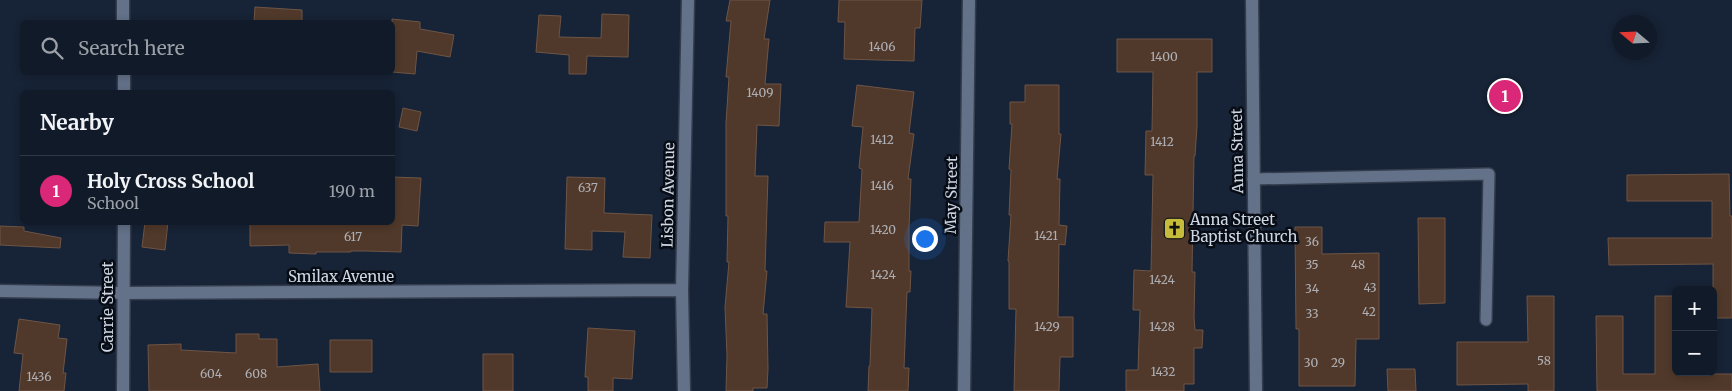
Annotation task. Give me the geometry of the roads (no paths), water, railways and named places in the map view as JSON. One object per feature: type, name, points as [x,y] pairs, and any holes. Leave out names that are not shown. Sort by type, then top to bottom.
[{"type":"street","points":[[123,0],[123,20]]},
{"type":"street","name":"Lisbon Avenue","points":[[684,391],[682,290],[688,0]]},
{"type":"street","name":"May Street","points":[[964,391],[969,0]]},
{"type":"street","name":"Anna Street","points":[[1252,0],[1256,391]]},
{"type":"street","points":[[124,75],[124,90]]},
{"type":"street","name":"Carrie Street","points":[[123,391],[124,225]]},
{"type":"street","name":"Smilax Avenue","points":[[0,290],[124,293],[682,290]]},
{"type":"lane","points":[[1253,179],[1489,174],[1486,320]]},
{"type":"place","name":"Holy Cross School","points":[[1505,96]]},
{"type":"place","name":"Anna Street Baptist Church","points":[[1174,228]]}]
